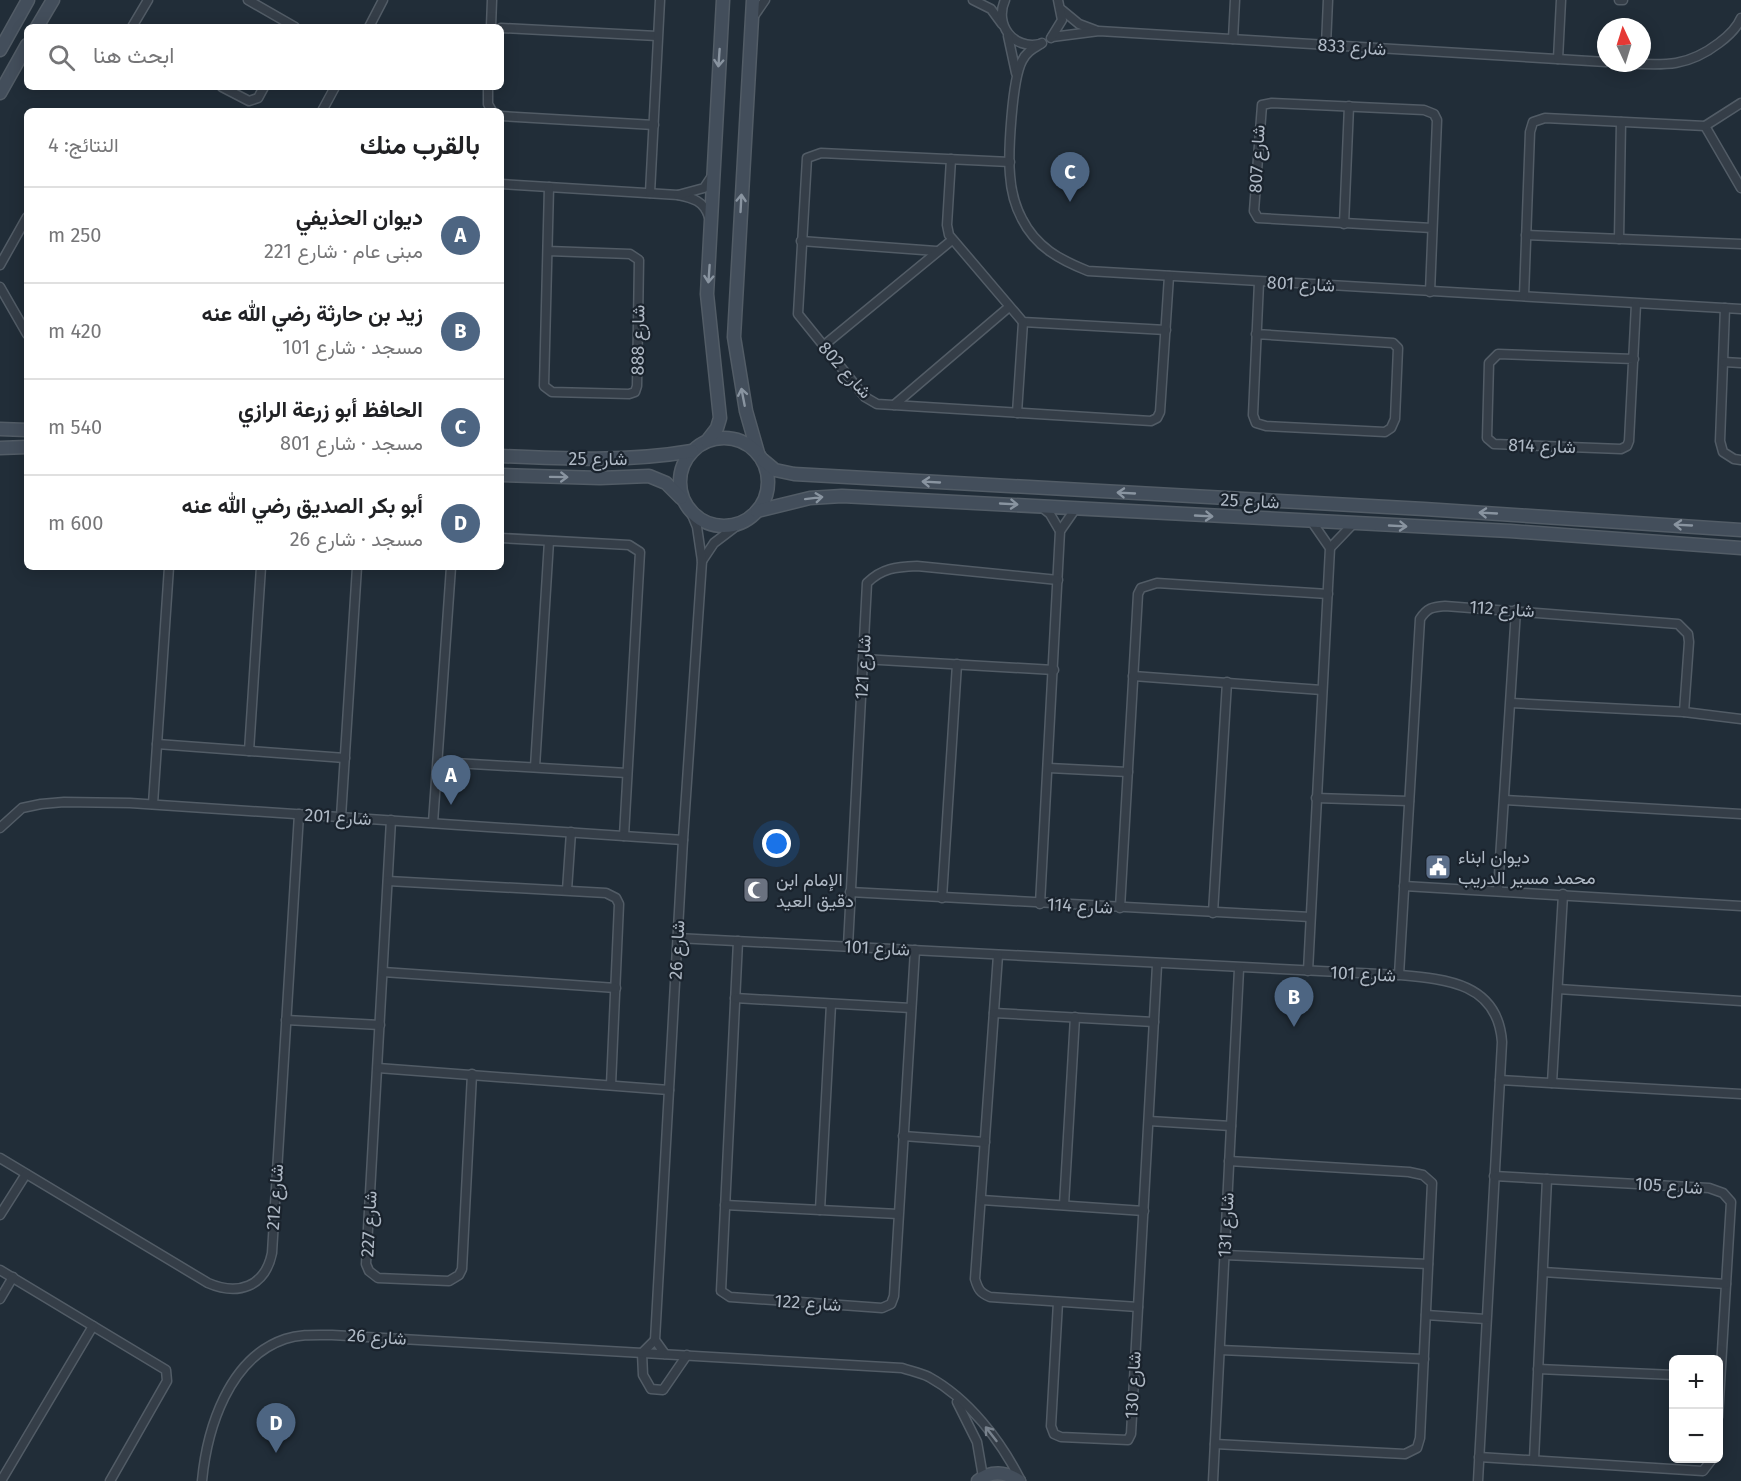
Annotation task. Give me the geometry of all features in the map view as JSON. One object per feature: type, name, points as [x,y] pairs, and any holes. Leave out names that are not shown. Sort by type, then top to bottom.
[{"type":"street","points":[[0,50],[28,0]]},
{"type":"street","points":[[39,24],[53,0]]},
{"type":"street","points":[[134,24],[148,0]]},
{"type":"street","points":[[248,0],[290,24]]},
{"type":"street","points":[[371,24],[383,0]]},
{"type":"street","points":[[491,24],[492,0]]},
{"type":"street","points":[[650,193],[660,0]]},
{"type":"street","points":[[723,0],[707,294],[720,418],[717,428],[707,441],[692,451],[682,466],[680,485],[687,506],[712,525],[739,524]]},
{"type":"street","points":[[702,561],[714,543],[758,511],[765,500],[768,487],[768,473],[746,411],[734,337],[753,0]]},
{"type":"street","points":[[752,25],[756,10],[765,0]]},
{"type":"street","points":[[974,0],[991,9],[1004,27],[1021,43],[1042,43]]},
{"type":"street","points":[[1004,27],[1002,10],[1005,0]]},
{"type":"street","points":[[1052,37],[1058,29],[1062,10],[1058,0]]},
{"type":"street","points":[[1233,39],[1235,0]]},
{"type":"street","points":[[1326,45],[1328,0]]},
{"type":"street","points":[[1558,59],[1561,0]]},
{"type":"street","name":"شارع 833","points":[[1062,10],[1079,24],[1099,31]]},
{"type":"street","points":[[1651,64],[1672,64],[1700,57],[1722,40],[1741,18]]},
{"type":"street","name":"شارع 801","points":[[1004,27],[1014,54],[1016,81],[1010,162],[1014,200],[1023,220],[1038,242],[1060,260],[1088,272],[1741,309]]},
{"type":"street","points":[[504,28],[657,36]]},
{"type":"street","name":"شارع 833","points":[[1052,37],[1099,31],[1597,61]]},
{"type":"street","name":"شارع 801","points":[[1016,81],[1025,55],[1052,37]]},
{"type":"street","points":[[0,93],[24,50]]},
{"type":"street","points":[[228,90],[249,101],[258,98],[262,90]]},
{"type":"street","points":[[324,108],[333,90]]},
{"type":"street","points":[[488,90],[490,108]]},
{"type":"street","name":"شارع 807","points":[[1430,292],[1437,120],[1434,114],[1424,110],[1348,106],[1272,103],[1262,105],[1254,211],[1258,218],[1432,228]]},
{"type":"street","points":[[1524,296],[1530,132],[1533,122],[1545,118],[1705,126],[1741,103]]},
{"type":"street","points":[[1344,224],[1348,106]]},
{"type":"street","points":[[504,116],[654,125]]},
{"type":"street","points":[[1619,239],[1621,123]]},
{"type":"street","points":[[1705,126],[1741,188]]},
{"type":"street","name":"شارع 802","points":[[1010,162],[820,153],[811,155],[805,165],[798,314],[865,397],[877,404],[1151,422],[1160,412],[1169,276]]},
{"type":"street","points":[[951,159],[947,225],[952,240],[1023,322],[1166,330]]},
{"type":"street","points":[[678,195],[704,188],[713,176]]},
{"type":"street","points":[[504,184],[678,195],[695,199],[706,208],[712,224]]},
{"type":"street","name":"شارع 888","points":[[548,251],[630,254],[639,260],[638,386],[635,392],[629,394],[552,392],[545,388],[549,187]]},
{"type":"street","points":[[0,265],[24,222]]},
{"type":"street","points":[[1526,235],[1741,244]]},
{"type":"street","points":[[823,346],[952,240]]},
{"type":"street","points":[[801,242],[936,251]]},
{"type":"street","points":[[1256,334],[1393,343],[1398,348],[1395,419],[1391,428],[1385,432],[1266,426],[1256,423],[1253,415],[1256,334],[1259,282]]},
{"type":"street","points":[[0,287],[24,329]]},
{"type":"street","name":"شارع 814","points":[[1634,360],[1498,354],[1489,363],[1487,438],[1494,444],[1622,449],[1627,447],[1629,441],[1634,360],[1636,304]]},
{"type":"street","points":[[894,405],[1009,307]]},
{"type":"street","points":[[1725,308],[1720,441],[1723,452],[1734,459],[1741,460]]},
{"type":"street","points":[[1017,413],[1023,322]]},
{"type":"street","points":[[1724,362],[1741,363]]},
{"type":"street","points":[[0,429],[24,430]]},
{"type":"street","points":[[707,441],[726,437],[744,442],[761,457]]},
{"type":"street","points":[[0,448],[24,447]]},
{"type":"street","name":"شارع 25","points":[[504,456],[604,458],[662,456],[692,451]]},
{"type":"street","name":"شارع 25","points":[[761,457],[775,470],[794,474],[1440,510],[1741,530]]},
{"type":"street","name":"شارع 25","points":[[504,475],[600,478],[649,476],[658,478],[673,488],[687,506]]},
{"type":"street","name":"شارع 25","points":[[758,511],[810,498],[842,496],[1437,528],[1741,548]]},
{"type":"street","name":"شارع 26","points":[[655,1340],[683,840],[702,561],[697,527],[687,506]]},
{"type":"street","points":[[1039,506],[1050,513],[1060,531],[1040,903]]},
{"type":"street","points":[[1060,531],[1076,508]]},
{"type":"street","points":[[1437,528],[1442,521],[1440,510]]},
{"type":"street","points":[[1308,971],[1330,548],[1312,522]]},
{"type":"street","points":[[1330,548],[1353,524]]},
{"type":"street","points":[[504,538],[629,545],[640,552],[624,836]]},
{"type":"street","points":[[535,767],[549,540]]},
{"type":"street","name":"شارع 121","points":[[848,946],[867,583],[879,571],[916,566],[1058,579]]},
{"type":"street","points":[[153,804],[168,570]]},
{"type":"street","points":[[249,751],[261,570]]},
{"type":"street","points":[[341,816],[357,570]]},
{"type":"street","points":[[434,823],[451,570]]},
{"type":"street","points":[[1120,908],[1138,594],[1146,585],[1157,583],[1328,594]]},
{"type":"street","name":"شارع 112","points":[[1398,975],[1420,619],[1431,607],[1516,610],[1678,624],[1684,628],[1689,642],[1684,712]]},
{"type":"street","points":[[1498,890],[1516,610]]},
{"type":"street","points":[[863,659],[1054,670]]},
{"type":"street","points":[[942,898],[957,664]]},
{"type":"street","points":[[1133,676],[1322,690]]},
{"type":"street","points":[[1213,913],[1227,682]]},
{"type":"street","points":[[1511,703],[1684,712],[1741,719]]},
{"type":"street","points":[[157,744],[345,758]]},
{"type":"street","points":[[438,762],[627,773]]},
{"type":"street","points":[[1049,768],[1128,772]]},
{"type":"street","points":[[1316,798],[1409,801]]},
{"type":"street","points":[[1505,800],[1741,814]]},
{"type":"street","name":"شارع 201","points":[[0,828],[22,808],[64,801],[153,804],[683,840]]},
{"type":"street","name":"شارع 212","points":[[0,1158],[208,1284],[224,1290],[238,1290],[259,1280],[268,1269],[272,1253],[299,814]]},
{"type":"street","name":"شارع 227","points":[[391,820],[366,1264],[369,1271],[378,1278],[449,1281],[459,1275],[462,1269],[472,1074]]},
{"type":"street","points":[[567,890],[571,832]]},
{"type":"street","points":[[388,880],[606,893],[616,898],[619,904],[611,1085]]},
{"type":"street","points":[[1404,886],[1741,906]]},
{"type":"street","name":"شارع 114","points":[[850,892],[1310,917]]},
{"type":"street","points":[[1552,1083],[1563,894]]},
{"type":"street","name":"شارع 101","points":[[678,938],[1157,965],[1398,975],[1458,983],[1486,1000],[1497,1016],[1501,1032],[1478,1481]]},
{"type":"street","name":"شارع 122","points":[[738,941],[720,1284],[725,1294],[730,1297],[882,1308],[891,1305],[894,1296],[915,950]]},
{"type":"street","points":[[998,956],[975,1279],[980,1292],[990,1297],[1138,1307]]},
{"type":"street","name":"شارع 130","points":[[1058,1302],[1052,1431],[1062,1437],[1125,1441],[1130,1437],[1157,965]]},
{"type":"street","name":"شارع 131","points":[[1214,1481],[1239,969]]},
{"type":"street","points":[[383,972],[616,988]]},
{"type":"street","points":[[1558,988],[1741,1001]]},
{"type":"street","points":[[735,998],[911,1008]]},
{"type":"street","points":[[820,1210],[831,1004]]},
{"type":"street","points":[[994,1012],[1154,1022]]},
{"type":"street","points":[[1064,1205],[1075,1017]]},
{"type":"street","points":[[286,1020],[380,1025]]},
{"type":"street","points":[[378,1068],[669,1090]]},
{"type":"street","points":[[1500,1080],[1741,1094]]},
{"type":"street","points":[[1149,1121],[1231,1126]]},
{"type":"street","points":[[903,1136],[985,1142]]},
{"type":"street","points":[[1215,1444],[1405,1454],[1417,1448],[1420,1438],[1424,1359],[1432,1183],[1423,1175],[1409,1172],[1229,1161]]},
{"type":"street","points":[[0,1215],[26,1174]]},
{"type":"street","name":"شارع 105","points":[[1494,1176],[1709,1188],[1723,1193],[1731,1202],[1721,1355]]},
{"type":"street","points":[[1534,1460],[1547,1179]]},
{"type":"street","points":[[982,1200],[1144,1211]]},
{"type":"street","points":[[724,1205],[898,1214]]},
{"type":"street","points":[[1224,1255],[1428,1264]]},
{"type":"street","points":[[0,1270],[163,1367],[168,1375],[167,1381],[110,1481]]},
{"type":"street","points":[[1543,1272],[1726,1284]]},
{"type":"street","points":[[0,1299],[13,1277]]},
{"type":"street","points":[[1426,1315],[1486,1319]]},
{"type":"street","points":[[1,1481],[93,1326]]},
{"type":"street","name":"شارع 26","points":[[202,1481],[211,1428],[235,1379],[266,1348],[286,1339],[303,1335],[902,1368],[928,1376],[953,1394],[986,1427],[1009,1458],[1020,1481]]},
{"type":"street","points":[[666,1354],[655,1340],[642,1353],[645,1382],[651,1389],[659,1391],[666,1387],[687,1356]]},
{"type":"street","points":[[1220,1350],[1424,1359]]},
{"type":"street","points":[[1538,1369],[1669,1376]]},
{"type":"street","name":"شارع 26","points":[[953,1394],[977,1442],[980,1479]]},
{"type":"street","points":[[1479,1457],[1703,1471],[1709,1463]]},
{"type":"street","points":[[980,1479],[996,1473],[1010,1475],[1020,1481]]},
{"type":"place","name":"الحافظ أبو زرعة الرازي","points":[[1070,202]]},
{"type":"place","name":"ديوان الحذيفي","points":[[451,805]]},
{"type":"place","name":"ديوان ابناء محمد مسير الدريب","points":[[1438,867]]},
{"type":"place","name":"الإمام ابن دقيق العيد","points":[[756,890]]},
{"type":"place","name":"زيد بن حارثة رضي الله عنه","points":[[1294,1027]]},
{"type":"place","name":"أبو بكر الصديق رضي الله عنه","points":[[276,1453]]}]
